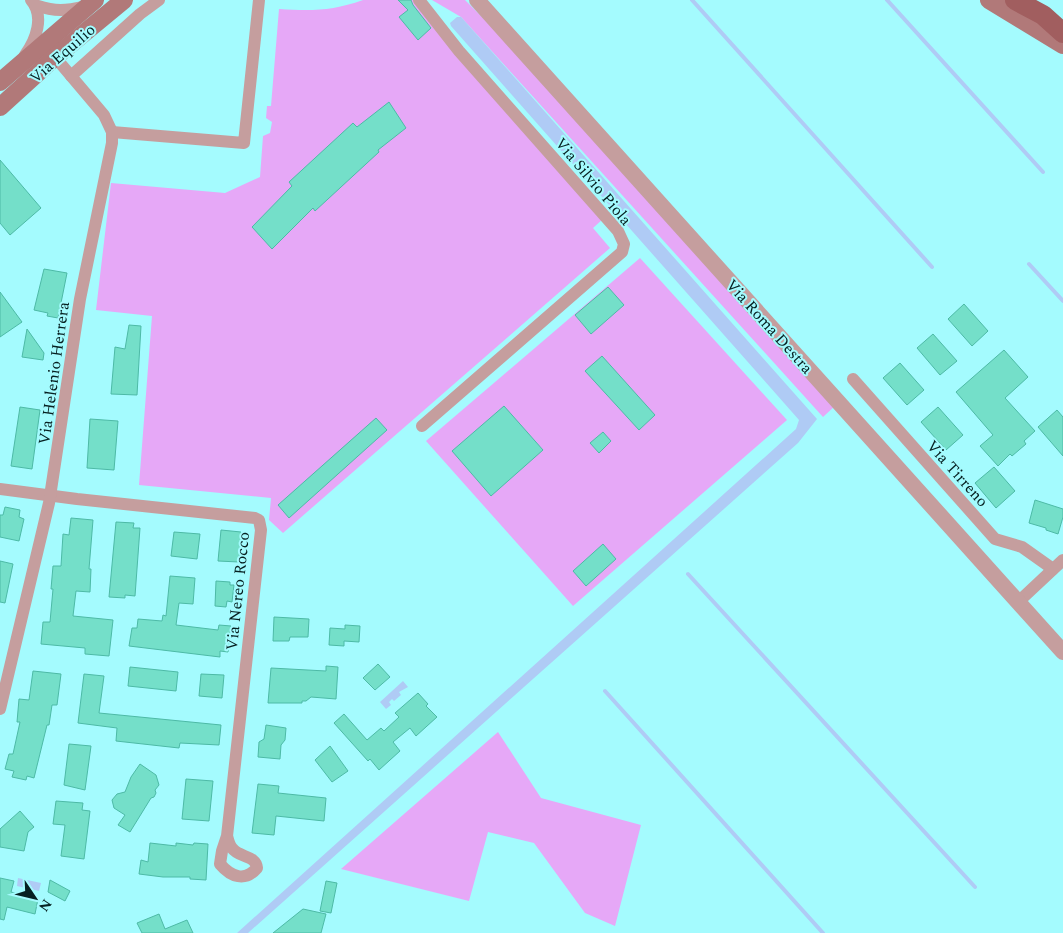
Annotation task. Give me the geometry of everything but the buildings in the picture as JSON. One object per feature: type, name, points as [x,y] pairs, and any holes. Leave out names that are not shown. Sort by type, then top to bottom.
[{"type":"main road","name":"Via Equilio","points":[[0,107],[55,57],[124,0]]},
{"type":"main road","points":[[989,0],[1063,45]]},
{"type":"main road","points":[[1015,0],[1042,16]]},
{"type":"main road","points":[[1024,0],[1063,33]]},
{"type":"main road","name":"Via Equilio","points":[[0,82],[92,3]]},
{"type":"street","points":[[71,76],[140,14],[160,0]]},
{"type":"street","points":[[55,57],[104,115],[112,132],[244,143],[259,0]]},
{"type":"street","name":"Via Silvio Piola","points":[[419,0],[460,51],[618,230],[624,244],[622,252],[422,426]]},
{"type":"street","name":"Via Roma Destra","points":[[477,0],[1063,652]]},
{"type":"street","points":[[33,2],[58,11],[72,10],[92,3]]},
{"type":"street","points":[[16,68],[36,36],[38,20],[33,2]]},
{"type":"street","name":"Via Helenio Herrera","points":[[0,709],[51,495],[80,299],[112,143],[112,132]]},
{"type":"street","name":"Via Tirreno","points":[[853,379],[994,539],[1022,547],[1053,569]]},
{"type":"street","name":"Via Nereo Rocco","points":[[0,489],[255,518],[259,520],[261,530],[227,836]]},
{"type":"street","points":[[1018,602],[1063,560]]},
{"type":"shaded area","points":[[363,0],[413,0],[603,219],[593,228],[610,248],[283,533],[269,520],[271,498],[139,485],[152,316],[96,310],[111,183],[225,193],[260,177],[263,136],[270,133],[272,122],[266,118],[267,106],[271,106],[279,9],[322,9]]},
{"type":"shaded area","points":[[432,0],[465,0],[499,34],[836,405],[823,417],[461,17]]},
{"type":"shaded area","points":[[640,258],[787,420],[573,606],[426,441]]},
{"type":"shaded area","points":[[498,732],[541,798],[641,825],[615,926],[585,913],[534,843],[488,832],[469,901],[341,869]]},
{"type":"water","points":[[457,17],[461,17],[817,419],[798,443],[248,933],[237,933],[796,429],[799,420],[451,26],[450,23]]},
{"type":"water","points":[[403,681],[408,687],[399,692],[401,695],[394,701],[392,699],[389,702],[391,705],[386,709],[380,702]]},
{"type":"water","points":[[18,878],[41,883],[39,891],[17,886]]},
{"type":"waterway","points":[[692,0],[932,267]]},
{"type":"waterway","points":[[887,0],[1043,172]]},
{"type":"waterway","points":[[1029,264],[1063,301]]},
{"type":"waterway","points":[[688,574],[975,887]]},
{"type":"waterway","points":[[605,691],[823,933]]}]
